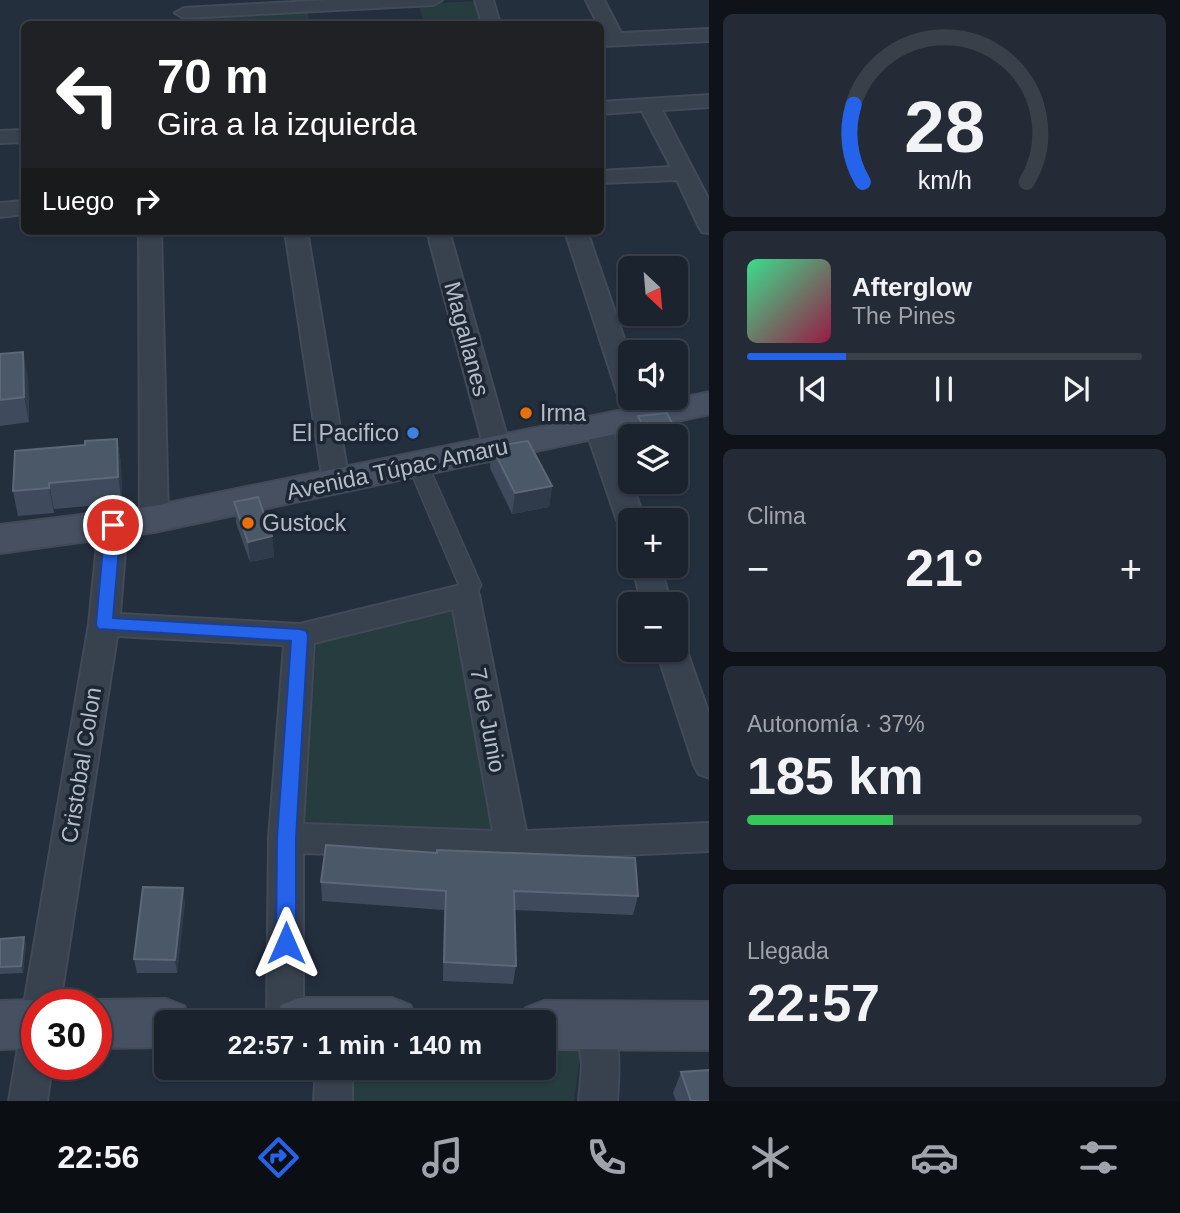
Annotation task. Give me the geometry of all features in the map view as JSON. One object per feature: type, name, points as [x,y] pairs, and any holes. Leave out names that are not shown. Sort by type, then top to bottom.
[{"type":"main road","name":"Avenida Túpac Amaru","points":[[688,403],[709,403]]},
{"type":"main road","name":"Avenida Túpac Amaru","points":[[0,539],[154,519],[336,482],[598,427],[622,410]]},
{"type":"main road","points":[[112,1024],[154,1023]]},
{"type":"main road","points":[[0,1025],[21,1024]]},
{"type":"main road","points":[[556,1025],[709,1026]]},
{"type":"street","points":[[184,13],[314,16],[371,2],[433,0]]},
{"type":"street","points":[[484,0],[490,21]]},
{"type":"street","points":[[595,0],[602,21]]},
{"type":"street","points":[[411,1],[419,21]]},
{"type":"street","points":[[608,40],[709,35]]},
{"type":"street","points":[[604,107],[709,101]]},
{"type":"street","points":[[649,105],[685,173],[709,227]]},
{"type":"street","points":[[0,137],[21,136]]},
{"type":"street","points":[[604,177],[685,173]]},
{"type":"street","points":[[0,210],[21,208]]},
{"type":"street","points":[[150,235],[154,519]]},
{"type":"street","points":[[297,235],[336,482]]},
{"type":"street","name":"Magallanes","points":[[439,235],[497,448]]},
{"type":"street","points":[[577,235],[618,355]]},
{"type":"street","points":[[598,427],[627,508]]},
{"type":"street","points":[[104,624],[300,635],[465,595],[470,585],[418,465]]},
{"type":"street","name":"Cristobal Colon","points":[[45,989],[104,624],[113,525]]},
{"type":"street","name":"7 de Junio","points":[[465,595],[512,846]]},
{"type":"street","points":[[300,635],[286,838],[313,1010]]},
{"type":"street","points":[[675,662],[709,765]]},
{"type":"street","points":[[286,838],[512,846],[709,836]]},
{"type":"street","points":[[596,1026],[601,1066],[598,1101]]},
{"type":"street","points":[[28,1101],[31,1080]]},
{"type":"street","points":[[328,1080],[333,1101]]},
{"type":"green space","points":[[477,1],[484,21],[424,21],[418,4]]},
{"type":"green space","points":[[300,10],[308,13],[309,21],[191,21],[195,16]]},
{"type":"green space","points":[[450,605],[462,610],[499,830],[303,824],[317,638]]},
{"type":"green space","points":[[556,1047],[581,1049],[574,1101],[346,1101],[346,1080],[556,1080]]},
{"type":"building","points":[[23,352],[24,397],[0,400],[0,354]]},
{"type":"building","points":[[667,413],[672,424],[642,424],[638,416]]},
{"type":"building","points":[[117,439],[118,477],[49,483],[49,488],[13,491],[15,451],[85,445],[85,441]]},
{"type":"building","points":[[528,441],[552,486],[515,493],[492,447]]},
{"type":"building","points":[[258,497],[272,536],[248,542],[234,502]]},
{"type":"building","points":[[326,845],[437,853],[437,850],[635,858],[638,896],[514,891],[516,966],[444,962],[446,891],[321,882]]},
{"type":"building","points":[[143,887],[183,888],[175,960],[134,959]]},
{"type":"building","points":[[24,937],[21,966],[0,967],[0,939]]},
{"type":"building","points":[[709,1070],[709,1101],[691,1101],[681,1072]]},
{"type":"place","name":"Irma","points":[[526,413]]},
{"type":"place","name":"El Pacifico","points":[[413,433]]},
{"type":"place","name":"Gustock","points":[[248,523]]},
{"type":"route","points":[[113,525],[104,624],[300,635],[286,838],[286,943]]}]
